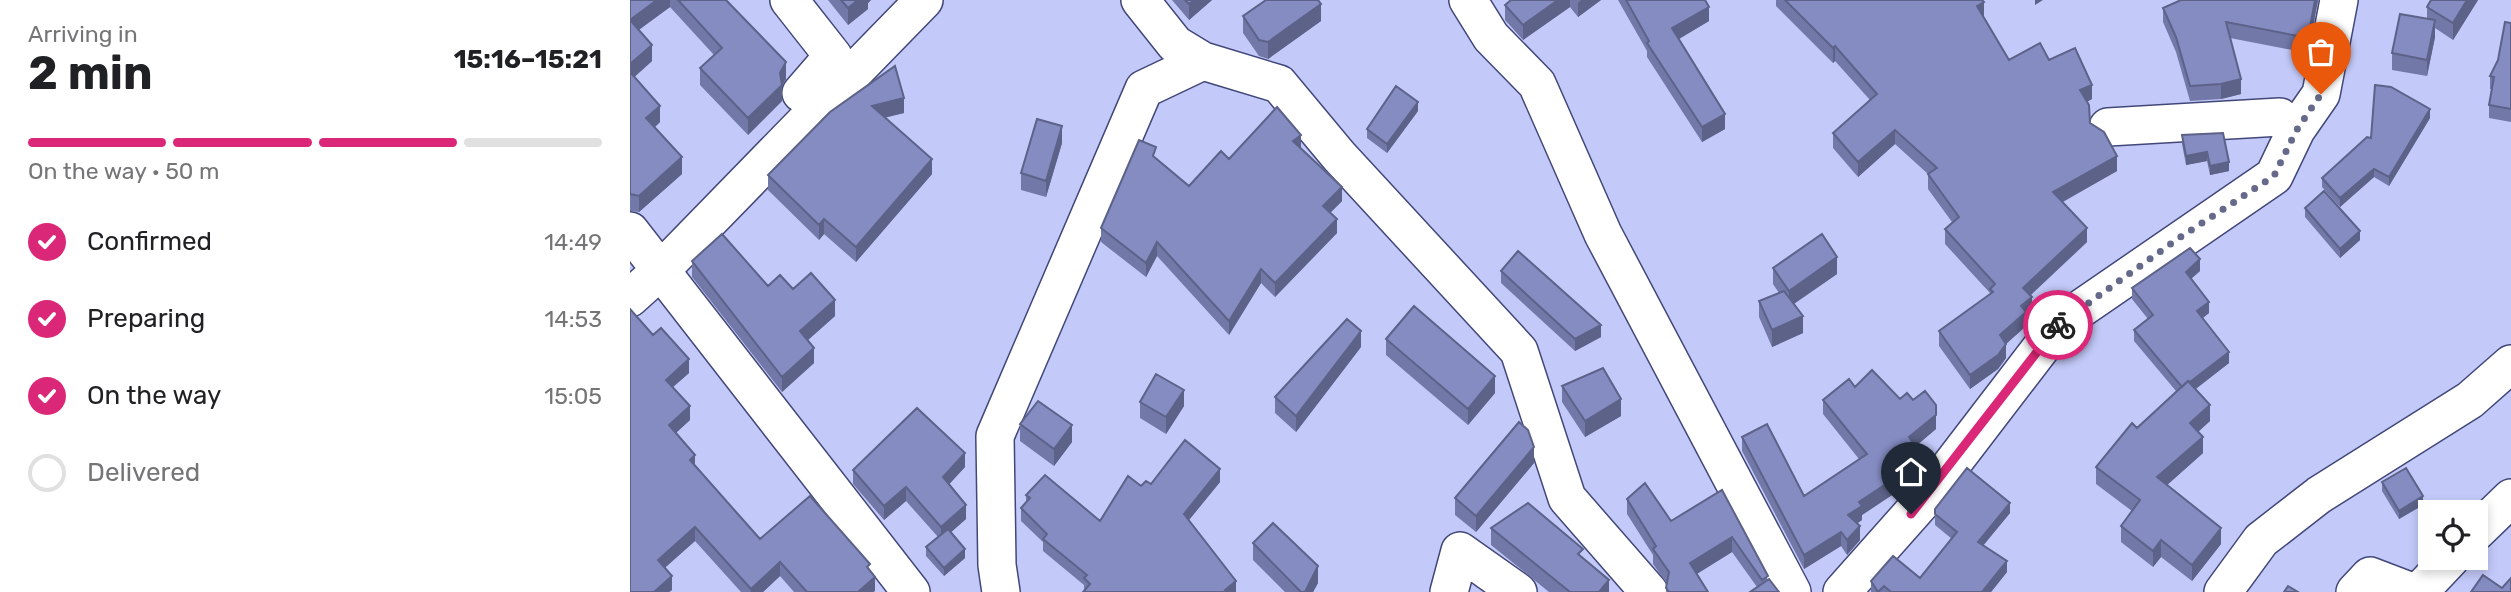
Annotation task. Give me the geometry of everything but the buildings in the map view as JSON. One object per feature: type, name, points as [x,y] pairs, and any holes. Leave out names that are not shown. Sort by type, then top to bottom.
[{"type":"street","points":[[766,162],[767,132],[833,56],[789,0]]},
{"type":"street","points":[[630,298],[662,270],[924,0]]},
{"type":"street","points":[[1140,0],[1175,44],[1203,61],[1279,84],[1339,156],[1519,351],[1567,498],[1649,592]]},
{"type":"street","points":[[1468,0],[1491,37],[1537,84],[1603,234],[1793,592]]},
{"type":"street","points":[[1842,592],[1928,494],[2060,323],[2274,176],[2296,131],[2321,94],[2339,0]]},
{"type":"street","points":[[1001,592],[997,565],[995,436],[1144,89],[1203,61]]},
{"type":"street","points":[[2108,127],[2280,117],[2296,131]]},
{"type":"street","points":[[630,231],[911,592]]},
{"type":"street","points":[[2223,592],[2261,540],[2319,495],[2470,401],[2511,364]]},
{"type":"street","points":[[2488,520],[2511,498]]},
{"type":"street","points":[[1449,592],[1460,551],[1518,592]]},
{"type":"street","points":[[2418,592],[2439,570]]},
{"type":"street","points":[[2355,592],[2370,576],[2412,592]]},
{"type":"way so far","points":[[2058,325],[2179,238],[2274,176],[2296,131],[2321,94]]},
{"type":"route","points":[[1911,514],[2058,325]]}]
